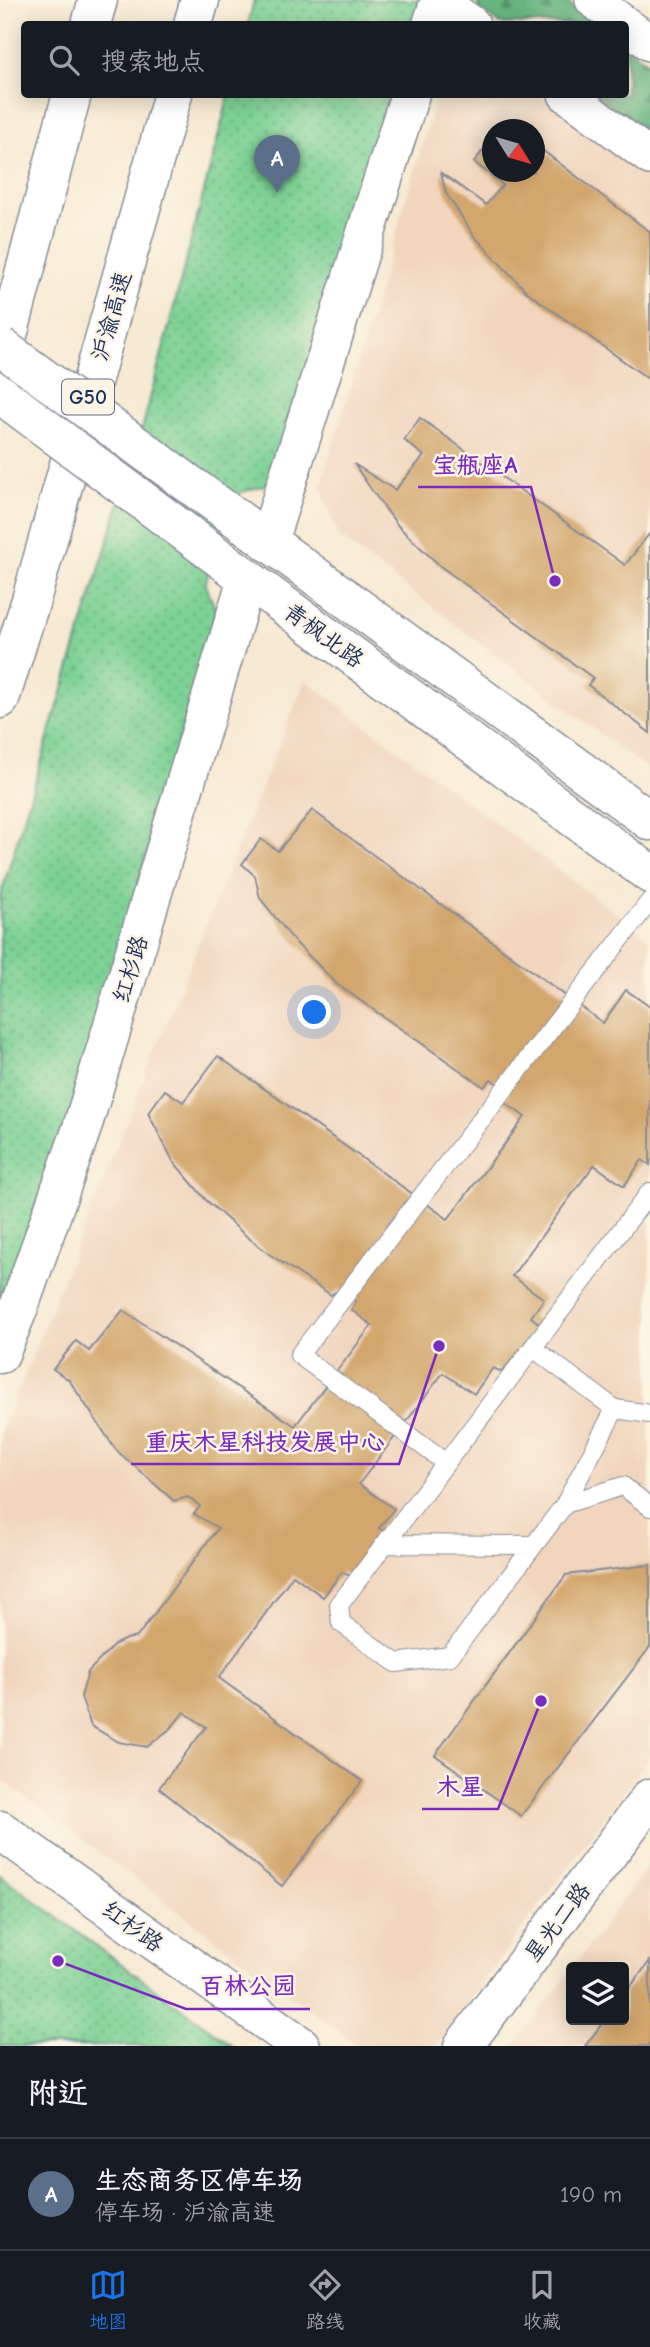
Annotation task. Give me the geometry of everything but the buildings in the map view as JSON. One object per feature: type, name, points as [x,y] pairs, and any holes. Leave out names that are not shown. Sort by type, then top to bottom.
[{"type":"main road","points":[[92,21],[98,0]]},
{"type":"main road","points":[[194,21],[200,0]]},
{"type":"main road","points":[[433,21],[440,0]]},
{"type":"main road","points":[[0,365],[71,98]]},
{"type":"main road","name":"沪渝高速","points":[[0,699],[35,587],[172,98]]},
{"type":"main road","points":[[268,542],[409,98]]},
{"type":"main road","name":"青枫北路","points":[[0,346],[650,821]]},
{"type":"main road","name":"青枫北路","points":[[0,394],[650,874]]},
{"type":"main road","name":"红杉路","points":[[0,1354],[82,1128],[236,570]]},
{"type":"main road","name":"星光二路","points":[[463,2046],[650,1798]]},
{"type":"main road","name":"红杉路","points":[[0,1830],[301,2046]]},
{"type":"street","points":[[440,0],[468,21]]},
{"type":"street","points":[[593,0],[621,21]]},
{"type":"street","points":[[629,27],[650,43]]},
{"type":"street","points":[[571,98],[650,157]]},
{"type":"lane","points":[[446,1463],[299,1355],[650,901]]},
{"type":"lane","points":[[615,1409],[565,1504],[450,1656],[396,1663],[341,1623],[339,1605],[650,1192]]},
{"type":"lane","points":[[533,1348],[615,1409],[650,1413]]},
{"type":"lane","points":[[565,1504],[623,1486],[650,1507]]},
{"type":"lane","points":[[385,1544],[534,1545]]},
{"type":"shaded area","points":[[436,98],[542,98],[650,179],[650,771],[338,536],[321,486]]},
{"type":"shaded area","points":[[305,680],[650,939],[650,1757],[435,2046],[359,2046],[0,1778],[0,1436]]},
{"type":"shaded area","points":[[650,1864],[650,2046],[514,2046],[566,1977],[566,2025],[629,2025],[629,1962],[577,1962]]},
{"type":"green space","points":[[254,0],[426,0],[419,21],[249,21]]},
{"type":"green space","points":[[476,0],[564,0],[593,21],[496,21],[479,9]]},
{"type":"green space","points":[[629,48],[650,64],[650,134],[600,98],[629,98]]},
{"type":"green space","points":[[228,98],[395,98],[272,483],[239,493],[205,583],[216,611],[69,1123],[0,1302],[0,897],[144,422]]},
{"type":"green space","points":[[0,1875],[233,2046],[0,2046]]},
{"type":"place","name":"生态商务区停车场","points":[[277,193]]},
{"type":"place","name":"宝瓶座A","points":[[555,581]]},
{"type":"place","name":"重庆木星科技发展中心","points":[[439,1346]]},
{"type":"place","name":"木星","points":[[541,1701]]},
{"type":"place","name":"百林公园","points":[[58,1961]]}]
